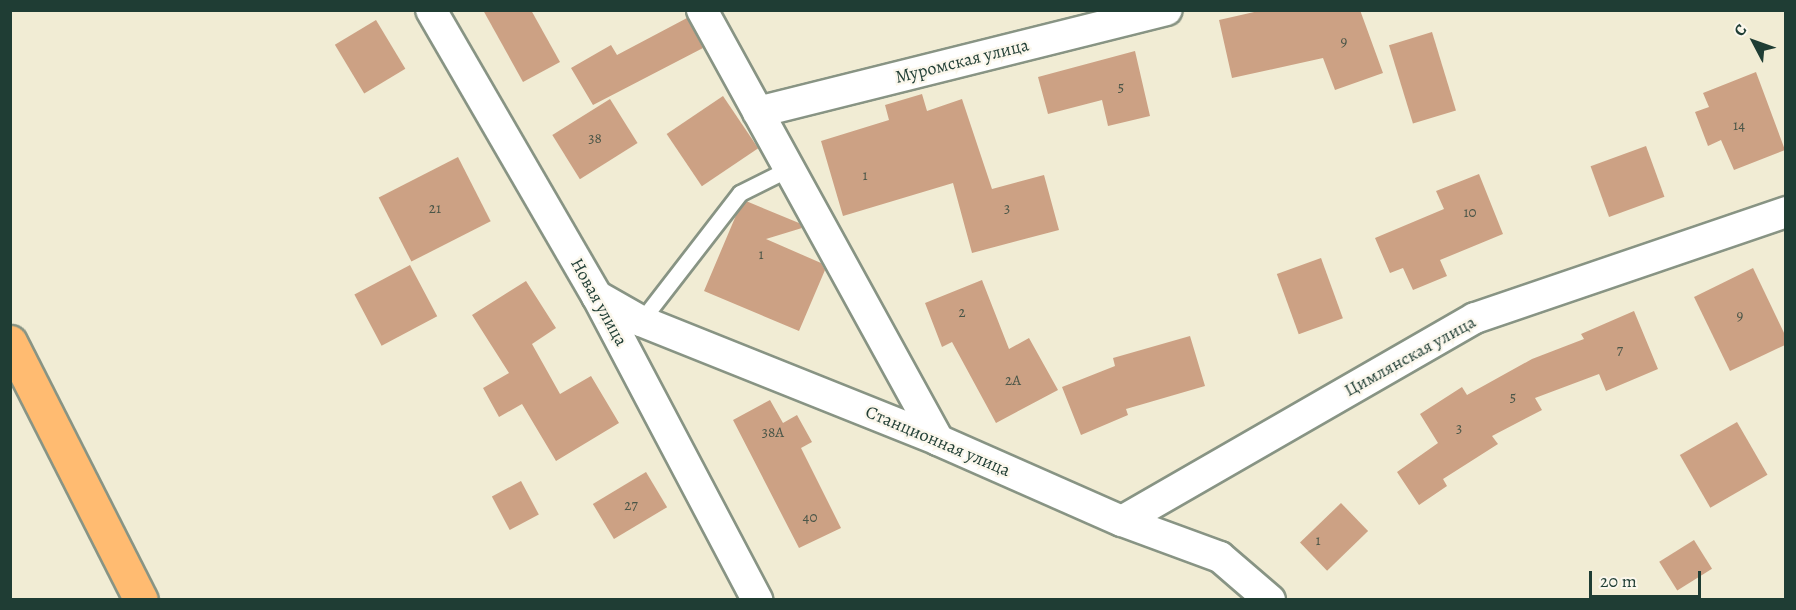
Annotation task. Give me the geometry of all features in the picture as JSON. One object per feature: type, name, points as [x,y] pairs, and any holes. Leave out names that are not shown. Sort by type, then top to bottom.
[{"type":"main road","points":[[10,342],[141,600]]},
{"type":"street","name":"Новая улица","points":[[431,10],[597,296],[757,600]]},
{"type":"street","points":[[702,10],[938,440]]},
{"type":"street","name":"Муромская улица","points":[[758,112],[1166,10]]},
{"type":"street","name":"Цимлянская улица","points":[[1122,521],[1475,318],[1785,212]]},
{"type":"street","name":"Станционная улица","points":[[597,296],[641,321],[938,440],[1122,521],[1220,557],[1270,600]]},
{"type":"lane","points":[[641,321],[740,193],[790,168]]},
{"type":"building","points":[[483,10],[531,10],[560,62],[523,82]]},
{"type":"building","points":[[1263,10],[1360,10],[1383,73],[1335,90],[1323,58],[1232,78],[1219,20]]},
{"type":"building","points":[[687,18],[703,48],[593,105],[571,68],[611,45],[617,55]]},
{"type":"building","points":[[376,20],[405,69],[364,94],[335,45]]},
{"type":"building","points":[[1432,32],[1456,110],[1413,124],[1389,45]]},
{"type":"building","points":[[1135,51],[1150,116],[1108,126],[1102,100],[1048,114],[1038,77]]},
{"type":"building","points":[[1756,72],[1785,150],[1734,170],[1721,140],[1708,146],[1695,112],[1709,107],[1703,93]]},
{"type":"building","points":[[922,94],[927,111],[962,99],[992,189],[1044,175],[1059,230],[972,253],[953,183],[843,216],[821,141],[889,120],[885,105]]},
{"type":"building","points":[[723,96],[758,148],[702,186],[667,134]]},
{"type":"building","points":[[610,99],[638,143],[580,179],[552,135]]},
{"type":"building","points":[[1646,146],[1664,197],[1609,217],[1591,166]]},
{"type":"building","points":[[458,157],[491,221],[411,262],[379,197]]},
{"type":"building","points":[[1479,174],[1503,234],[1440,260],[1447,276],[1413,290],[1403,268],[1390,273],[1375,238],[1444,209],[1436,191]]},
{"type":"building","points":[[746,201],[799,223],[802,228],[766,239],[821,263],[825,270],[799,331],[704,291],[737,213]]},
{"type":"building","points":[[1321,258],[1343,318],[1299,334],[1277,274]]},
{"type":"building","points":[[410,265],[437,316],[382,346],[354,295]]},
{"type":"building","points":[[1753,268],[1785,335],[1785,345],[1730,371],[1694,297]]},
{"type":"building","points":[[982,280],[1009,349],[1029,338],[1058,390],[996,423],[952,342],[942,347],[925,303]]},
{"type":"building","points":[[526,281],[556,328],[532,344],[560,394],[591,376],[619,423],[556,461],[522,404],[499,417],[483,388],[509,373],[472,315]]},
{"type":"building","points":[[1634,311],[1658,369],[1606,391],[1599,374],[1535,398],[1542,410],[1492,436],[1498,444],[1443,479],[1447,486],[1419,505],[1397,472],[1438,443],[1420,414],[1462,387],[1467,395],[1532,359],[1584,339],[1581,334]]},
{"type":"building","points":[[1190,336],[1205,386],[1126,409],[1128,415],[1081,435],[1062,387],[1115,366],[1113,358]]},
{"type":"building","points":[[770,400],[783,423],[797,415],[812,442],[801,448],[841,528],[799,548],[733,420]]},
{"type":"building","points":[[1737,422],[1768,475],[1710,508],[1680,455]]},
{"type":"building","points":[[646,472],[667,507],[614,539],[593,504]]},
{"type":"building","points":[[521,481],[539,515],[510,530],[492,496]]},
{"type":"building","points":[[1341,503],[1368,531],[1327,571],[1300,543]]},
{"type":"building","points":[[1694,540],[1712,569],[1677,591],[1659,562]]}]
